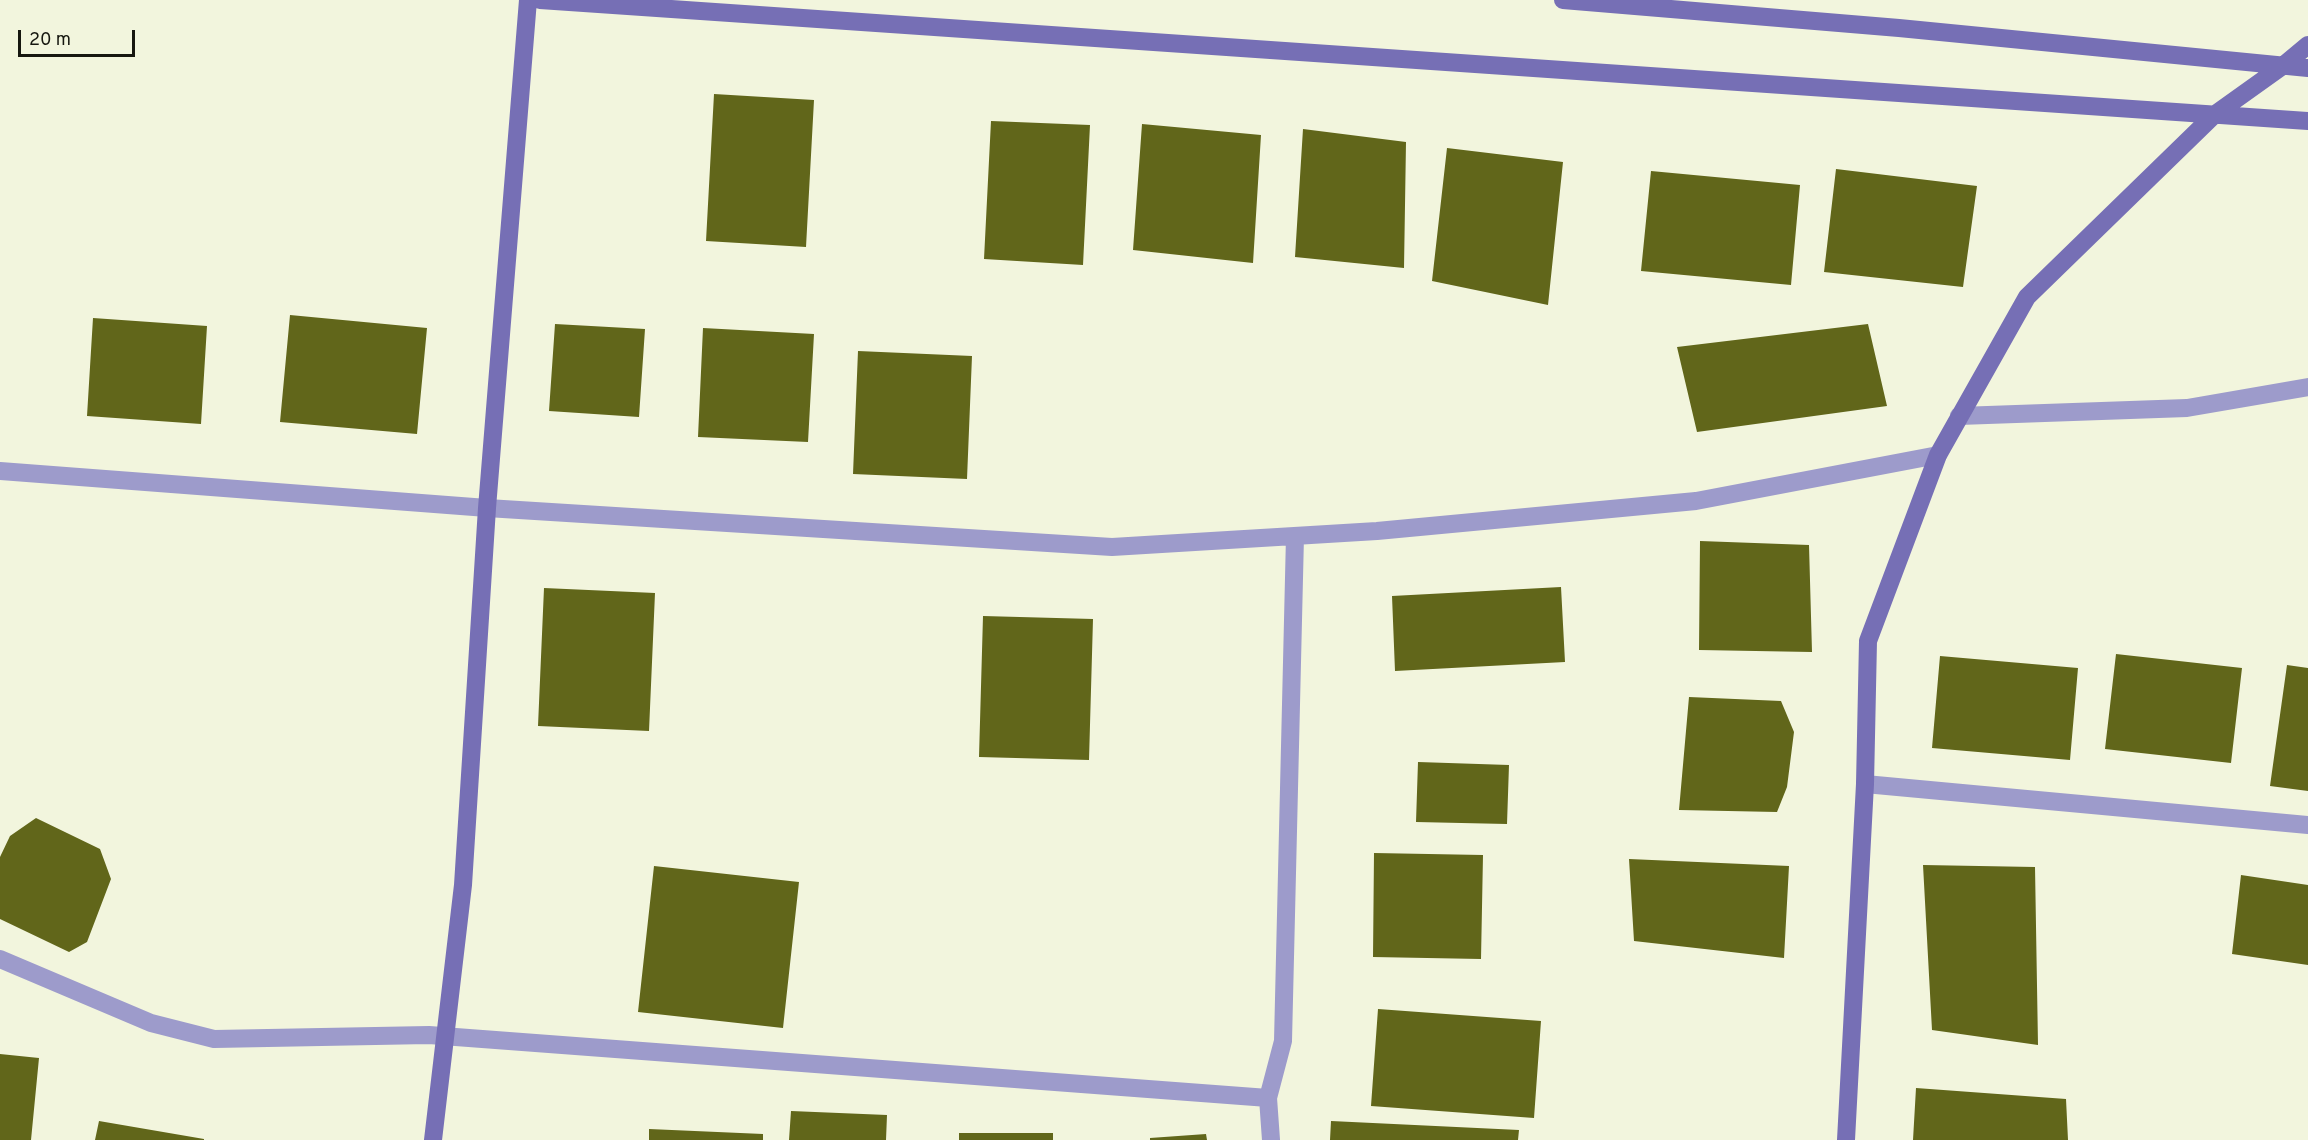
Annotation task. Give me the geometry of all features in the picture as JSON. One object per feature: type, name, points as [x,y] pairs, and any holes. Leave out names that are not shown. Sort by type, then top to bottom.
[{"type":"main road","points":[[434,1140],[463,885],[487,508],[528,0]]},
{"type":"main road","points":[[540,0],[2308,121]]},
{"type":"main road","points":[[1563,0],[1911,29],[2308,68]]},
{"type":"main road","points":[[1846,1140],[1864,784],[1868,641],[1938,455],[2027,297],[2214,115],[2308,45]]},
{"type":"street","points":[[1959,416],[2187,408],[2308,387]]},
{"type":"street","points":[[0,471],[487,508],[1112,548],[1295,536],[1696,501],[1938,455]]},
{"type":"street","points":[[1271,1140],[1268,1098],[1283,1041],[1295,536]]},
{"type":"street","points":[[1864,784],[2308,825]]},
{"type":"street","points":[[0,959],[151,1023],[214,1039],[429,1035],[1268,1098]]},
{"type":"building","points":[[714,94],[814,100],[806,247],[706,241]]},
{"type":"building","points":[[991,121],[1090,125],[1083,265],[984,259]]},
{"type":"building","points":[[1142,124],[1261,135],[1253,263],[1133,250]]},
{"type":"building","points":[[1303,129],[1406,142],[1404,268],[1295,257]]},
{"type":"building","points":[[1447,148],[1563,162],[1548,305],[1432,281]]},
{"type":"building","points":[[1836,169],[1977,186],[1963,287],[1824,272]]},
{"type":"building","points":[[1651,171],[1800,185],[1791,285],[1641,271]]},
{"type":"building","points":[[290,315],[427,328],[417,434],[280,422]]},
{"type":"building","points":[[93,318],[207,326],[201,424],[87,416]]},
{"type":"building","points":[[555,324],[645,329],[639,417],[549,411]]},
{"type":"building","points":[[1868,324],[1887,406],[1697,432],[1677,347]]},
{"type":"building","points":[[703,328],[814,334],[808,442],[698,437]]},
{"type":"building","points":[[858,351],[972,356],[967,479],[853,474]]},
{"type":"building","points":[[1700,541],[1809,545],[1812,652],[1699,650]]},
{"type":"building","points":[[1561,587],[1565,662],[1395,671],[1392,596]]},
{"type":"building","points":[[544,588],[655,593],[649,731],[538,726]]},
{"type":"building","points":[[983,616],[1093,619],[1089,760],[979,757]]},
{"type":"building","points":[[2116,654],[2242,668],[2231,763],[2105,749]]},
{"type":"building","points":[[1940,656],[2078,668],[2070,760],[1932,748]]},
{"type":"building","points":[[2287,665],[2308,668],[2308,791],[2270,786]]},
{"type":"building","points":[[1689,697],[1781,701],[1794,732],[1787,787],[1777,812],[1679,810]]},
{"type":"building","points":[[1418,762],[1509,765],[1507,824],[1416,822]]},
{"type":"building","points":[[36,818],[100,849],[111,879],[87,942],[69,952],[0,919],[0,857],[10,836]]},
{"type":"building","points":[[1374,853],[1483,855],[1481,959],[1373,957]]},
{"type":"building","points":[[1629,859],[1789,866],[1784,958],[1634,941]]},
{"type":"building","points":[[1923,865],[2035,867],[2038,1045],[1932,1030]]},
{"type":"building","points":[[654,866],[799,882],[783,1028],[638,1012]]},
{"type":"building","points":[[2241,875],[2308,885],[2308,965],[2232,954]]},
{"type":"building","points":[[1378,1009],[1541,1021],[1534,1118],[1371,1106]]},
{"type":"building","points":[[0,1054],[39,1058],[31,1140],[0,1140]]},
{"type":"building","points":[[1916,1088],[2066,1099],[2068,1140],[1913,1140]]},
{"type":"building","points":[[791,1111],[887,1115],[886,1140],[789,1140]]},
{"type":"building","points":[[99,1121],[204,1139],[204,1140],[95,1140]]},
{"type":"building","points":[[1331,1121],[1519,1130],[1518,1140],[1330,1140]]},
{"type":"building","points":[[649,1129],[763,1134],[763,1140],[649,1140]]},
{"type":"building","points":[[959,1133],[1053,1133],[1053,1140],[959,1140]]},
{"type":"building","points":[[1206,1134],[1207,1140],[1150,1140],[1150,1138]]}]
